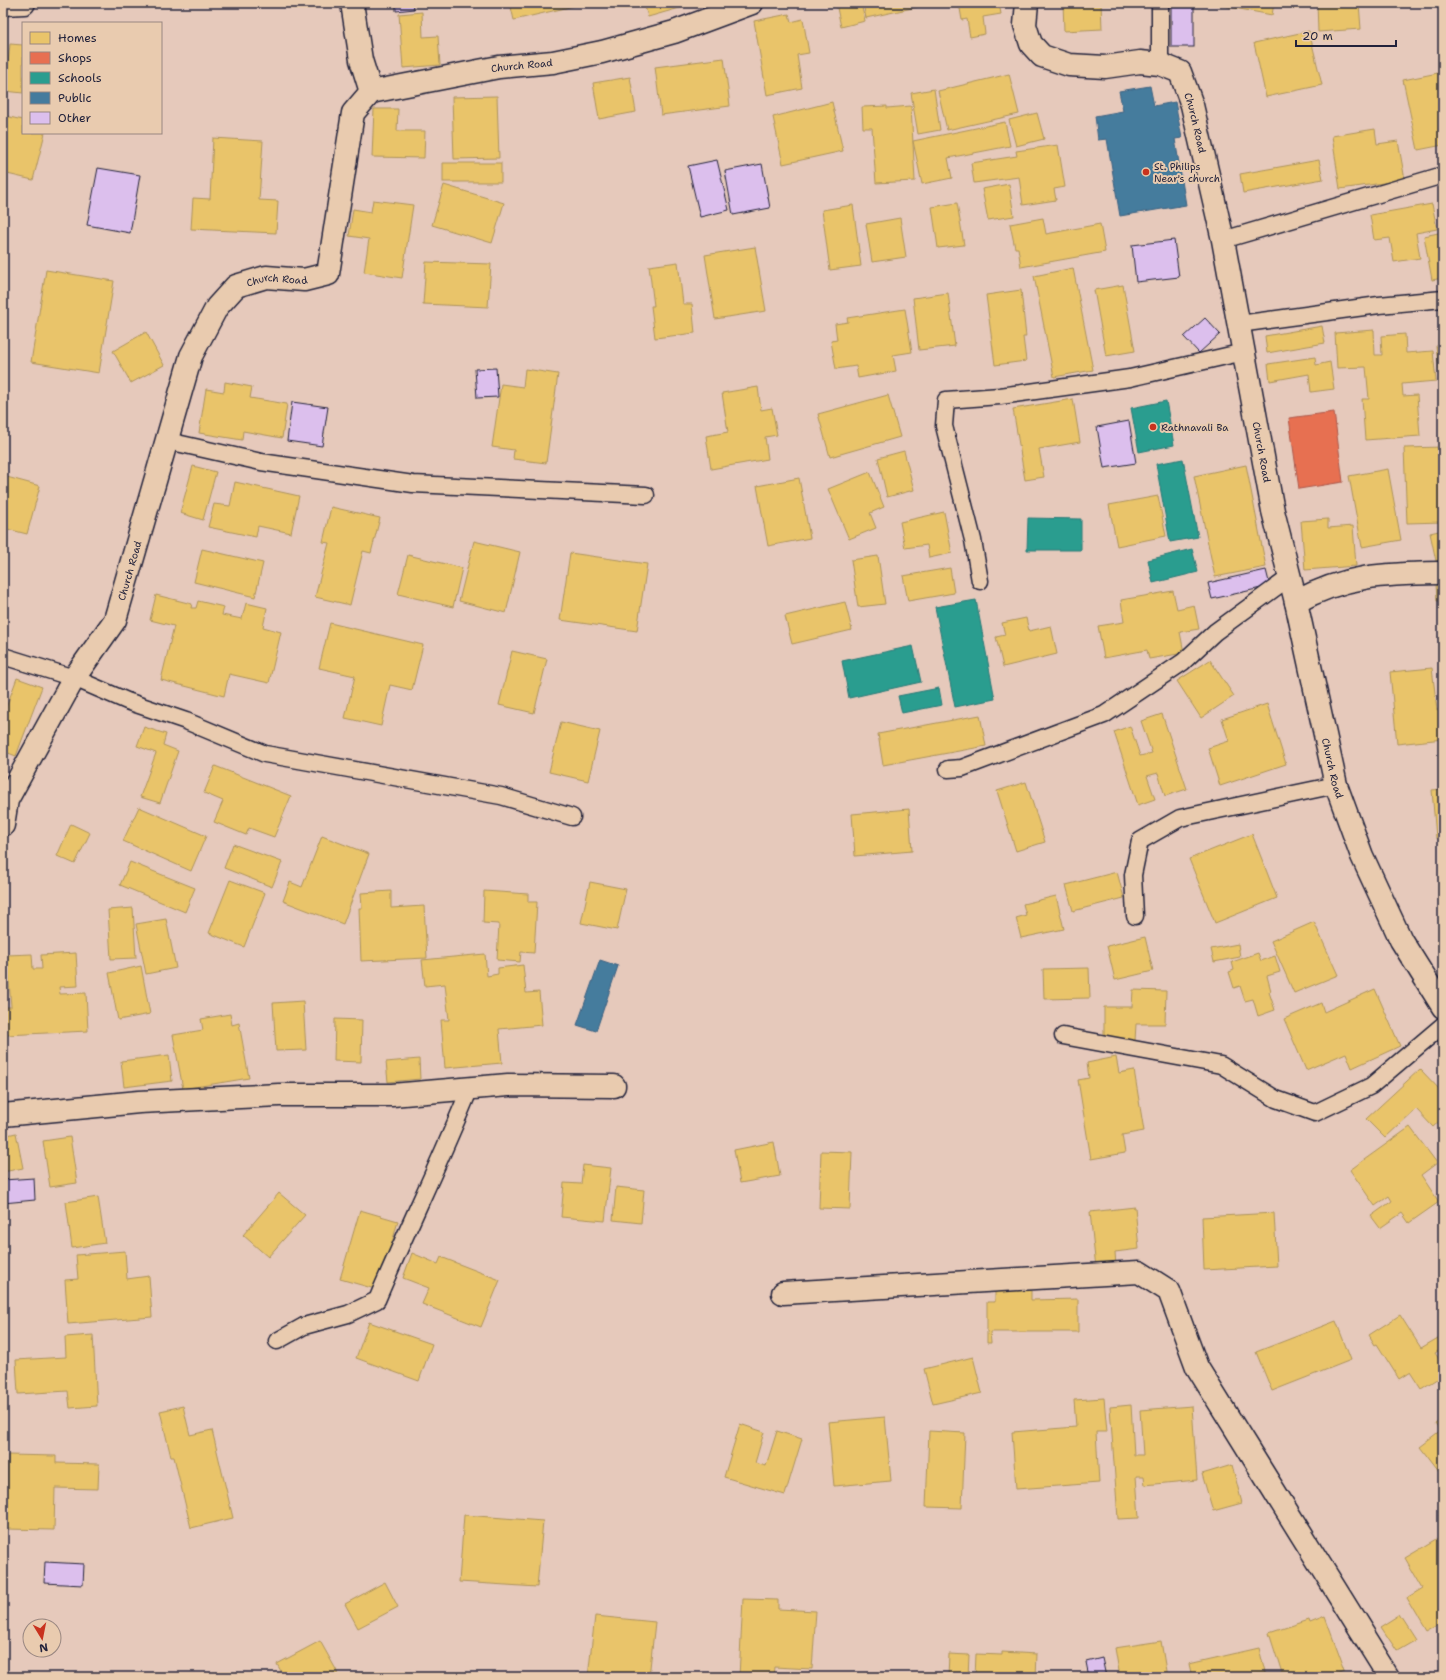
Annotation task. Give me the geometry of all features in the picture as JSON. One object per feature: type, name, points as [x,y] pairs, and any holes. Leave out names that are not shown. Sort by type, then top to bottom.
[{"type":"street","points":[[3,4],[24,3]]},
{"type":"street","points":[[352,3],[361,60],[372,92]]},
{"type":"street","name":"Church Road","points":[[3,825],[7,800],[74,678],[115,620],[168,441],[191,356],[218,307],[236,286],[266,277],[304,280],[328,274],[353,113],[372,92],[500,67],[553,62],[602,52],[674,32],[752,3]]},
{"type":"street","name":"Church Road","points":[[1027,3],[1025,25],[1031,44],[1042,56],[1069,64],[1105,67],[1140,62],[1160,64],[1180,72],[1192,105],[1223,240],[1273,511],[1296,602],[1336,785],[1362,856],[1400,940],[1443,1007]]},
{"type":"street","points":[[1296,602],[1320,589],[1356,579],[1396,574],[1443,574]]},
{"type":"street","points":[[3,1115],[139,1102],[279,1095],[392,1095],[508,1085],[614,1086]]},
{"type":"street","points":[[783,1293],[1139,1272],[1169,1291],[1198,1367],[1390,1677]]},
{"type":"lane","points":[[1160,3],[1160,64]]},
{"type":"lane","points":[[1223,240],[1443,175]]},
{"type":"lane","points":[[1239,324],[1379,305],[1443,299]]},
{"type":"lane","points":[[980,581],[973,540],[944,426],[946,400],[1000,396],[1130,378],[1244,352]]},
{"type":"lane","points":[[168,441],[261,462],[413,484],[646,495]]},
{"type":"lane","points":[[948,769],[962,768],[1104,715],[1183,662],[1215,632],[1290,577]]},
{"type":"lane","points":[[3,656],[74,678],[127,701],[186,721],[265,754],[501,796],[572,817]]},
{"type":"lane","points":[[1135,916],[1132,875],[1140,841],[1180,818],[1336,785]]},
{"type":"lane","points":[[1063,1036],[1221,1065],[1276,1099],[1315,1113],[1371,1086],[1443,1025]]},
{"type":"lane","points":[[277,1341],[304,1326],[348,1314],[377,1300],[405,1235],[444,1154],[470,1088]]},
{"type":"building: Homes","points":[[510,3],[573,3],[574,6],[514,20]]},
{"type":"building: Homes","points":[[644,3],[697,3],[648,17]]},
{"type":"building: Homes","points":[[836,3],[861,3],[865,21],[841,27]]},
{"type":"building: Homes","points":[[863,3],[916,3],[917,7],[866,18]]},
{"type":"building: Homes","points":[[959,3],[999,3],[1001,14],[983,17],[985,34],[970,37],[967,19],[962,20]]},
{"type":"building: Homes","points":[[1063,3],[1101,3],[1102,29],[1064,31]]},
{"type":"building: Homes","points":[[1207,3],[1274,3],[1272,15]]},
{"type":"building: Homes","points":[[1317,3],[1359,3],[1361,29],[1318,32]]},
{"type":"building: Homes","points":[[422,12],[423,37],[438,36],[440,65],[403,68],[399,14]]},
{"type":"building: Homes","points":[[789,14],[791,22],[803,19],[809,53],[797,55],[802,88],[767,95],[754,21]]},
{"type":"building: Homes","points":[[1309,31],[1322,85],[1266,97],[1254,43]]},
{"type":"building: Homes","points":[[10,44],[22,45],[22,93],[5,91]]},
{"type":"building: Homes","points":[[724,58],[730,106],[661,115],[655,67]]},
{"type":"building: Homes","points":[[1443,72],[1443,145],[1418,150],[1403,80]]},
{"type":"building: Homes","points":[[1009,74],[1019,114],[947,130],[938,91]]},
{"type":"building: Homes","points":[[630,77],[636,112],[599,119],[593,83]]},
{"type":"building: Homes","points":[[934,89],[940,130],[918,134],[911,93]]},
{"type":"building: Homes","points":[[497,96],[499,158],[454,159],[452,97]]},
{"type":"building: Homes","points":[[832,102],[843,151],[783,164],[773,117]]},
{"type":"building: Homes","points":[[887,106],[887,108],[911,106],[915,181],[876,183],[872,128],[863,128],[862,107]]},
{"type":"building: Homes","points":[[374,109],[398,109],[397,131],[425,131],[424,158],[372,157]]},
{"type":"building: Homes","points":[[1037,113],[1044,139],[1016,146],[1009,120]]},
{"type":"building: Homes","points":[[5,116],[22,120],[22,134],[45,134],[33,180],[3,173],[3,123]]},
{"type":"building: Homes","points":[[1005,122],[1010,146],[948,158],[952,178],[922,184],[913,141]]},
{"type":"building: Homes","points":[[1375,129],[1377,144],[1398,141],[1405,180],[1340,189],[1332,136]]},
{"type":"building: Homes","points":[[213,138],[263,141],[259,200],[278,201],[276,233],[191,229],[193,198],[210,199]]},
{"type":"building: Homes","points":[[1058,145],[1065,187],[1054,189],[1056,200],[1023,205],[1019,177],[974,183],[971,163],[1017,156],[1016,151]]},
{"type":"building: Homes","points":[[1319,160],[1323,179],[1243,193],[1240,174]]},
{"type":"building: Homes","points":[[443,163],[501,163],[501,182],[443,182]]},
{"type":"building: Homes","points":[[1009,184],[1014,216],[988,220],[982,189]]},
{"type":"building: Homes","points":[[444,185],[504,203],[492,243],[432,225]]},
{"type":"building: Homes","points":[[373,200],[413,205],[402,278],[364,272],[369,239],[349,236],[353,209],[371,212]]},
{"type":"building: Homes","points":[[957,203],[964,245],[938,248],[932,207]]},
{"type":"building: Homes","points":[[1432,204],[1437,229],[1416,233],[1420,258],[1394,262],[1390,238],[1374,240],[1370,215]]},
{"type":"building: Homes","points":[[853,205],[861,266],[830,270],[822,210]]},
{"type":"building: Homes","points":[[900,218],[906,257],[872,262],[866,224]]},
{"type":"building: Homes","points":[[1043,218],[1046,234],[1100,224],[1105,252],[1021,267],[1018,248],[1015,248],[1010,224]]},
{"type":"building: Homes","points":[[1443,232],[1443,278],[1432,280],[1424,236]]},
{"type":"building: Homes","points":[[755,247],[766,311],[715,319],[705,255]]},
{"type":"building: Homes","points":[[426,262],[491,264],[488,307],[423,304]]},
{"type":"building: Homes","points":[[678,262],[683,304],[692,304],[695,333],[655,338],[651,306],[654,306],[649,266]]},
{"type":"building: Homes","points":[[1073,268],[1093,370],[1054,377],[1034,276]]},
{"type":"building: Homes","points":[[46,270],[114,281],[99,373],[31,362]]},
{"type":"building: Homes","points":[[1123,285],[1135,351],[1106,356],[1094,290]]},
{"type":"building: Homes","points":[[1021,290],[1026,337],[1023,337],[1026,361],[995,365],[986,295]]},
{"type":"building: Homes","points":[[948,293],[955,346],[919,350],[913,298]]},
{"type":"building: Homes","points":[[905,309],[912,352],[893,355],[896,371],[858,378],[856,366],[836,369],[831,341],[837,340],[835,324],[848,322],[847,318]]},
{"type":"building: Homes","points":[[1322,326],[1325,343],[1267,353],[1265,336]]},
{"type":"building: Homes","points":[[1374,330],[1375,355],[1382,355],[1381,336],[1405,334],[1406,353],[1433,351],[1436,381],[1402,384],[1403,396],[1417,395],[1420,436],[1365,440],[1362,399],[1369,399],[1366,367],[1337,368],[1335,333]]},
{"type":"building: Homes","points":[[146,332],[164,365],[131,383],[113,351]]},
{"type":"building: Homes","points":[[1436,346],[1443,346],[1443,377],[1440,377]]},
{"type":"building: Homes","points":[[1315,357],[1316,365],[1330,362],[1334,389],[1311,392],[1309,374],[1270,381],[1268,364]]},
{"type":"building: Homes","points":[[525,369],[558,374],[546,463],[513,459],[514,450],[492,447],[501,384],[523,387]]},
{"type":"building: Homes","points":[[225,382],[252,387],[250,398],[287,404],[282,438],[243,431],[242,440],[199,433],[206,389],[224,392]]},
{"type":"building: Homes","points":[[758,387],[761,410],[772,408],[777,435],[765,437],[768,459],[711,469],[706,436],[728,432],[722,393]]},
{"type":"building: Homes","points":[[888,395],[900,437],[830,457],[818,414]]},
{"type":"building: Homes","points":[[1073,399],[1080,442],[1039,449],[1044,477],[1025,480],[1013,409]]},
{"type":"building: Homes","points":[[1443,447],[1443,522],[1407,523],[1404,448]]},
{"type":"building: Homes","points":[[904,451],[914,490],[887,497],[878,458]]},
{"type":"building: Homes","points":[[1246,465],[1266,567],[1215,577],[1194,476]]},
{"type":"building: Homes","points":[[193,466],[216,472],[203,520],[180,513]]},
{"type":"building: Homes","points":[[1388,469],[1401,540],[1362,547],[1349,476]]},
{"type":"building: Homes","points":[[870,472],[884,507],[870,513],[876,528],[849,539],[828,489]]},
{"type":"building: Homes","points":[[3,476],[40,486],[27,534],[3,528]]},
{"type":"building: Homes","points":[[799,478],[810,538],[768,546],[757,486]]},
{"type":"building: Homes","points":[[235,482],[299,496],[291,533],[258,526],[256,537],[208,527],[214,504],[230,506]]},
{"type":"building: Homes","points":[[1158,496],[1166,536],[1117,546],[1109,505]]},
{"type":"building: Homes","points":[[331,507],[380,518],[371,553],[363,551],[350,605],[315,597],[329,543],[323,542]]},
{"type":"building: Homes","points":[[944,512],[952,553],[929,558],[927,545],[905,548],[900,522]]},
{"type":"building: Homes","points":[[1328,519],[1328,528],[1353,526],[1356,566],[1305,570],[1301,521]]},
{"type":"building: Homes","points":[[1443,530],[1443,559],[1436,561],[1430,533]]},
{"type":"building: Homes","points":[[474,541],[520,552],[506,613],[459,601]]},
{"type":"building: Homes","points":[[202,549],[263,563],[255,597],[194,582]]},
{"type":"building: Homes","points":[[570,553],[647,564],[637,631],[560,620]]},
{"type":"building: Homes","points":[[408,555],[462,568],[453,607],[398,594]]},
{"type":"building: Homes","points":[[878,556],[885,604],[858,607],[851,560]]},
{"type":"building: Homes","points":[[950,568],[954,593],[908,601],[903,576]]},
{"type":"building: Homes","points":[[1443,583],[1443,601],[1437,601],[1436,584]]},
{"type":"building: Homes","points":[[1173,591],[1177,609],[1194,605],[1199,629],[1180,632],[1184,653],[1149,659],[1147,650],[1104,658],[1098,626],[1124,622],[1121,600]]},
{"type":"building: Homes","points":[[156,595],[192,604],[191,608],[196,608],[198,601],[224,607],[222,615],[242,619],[246,603],[267,608],[263,627],[281,632],[269,683],[229,674],[224,696],[161,680],[174,626],[150,620]]},
{"type":"building: Homes","points":[[845,602],[852,630],[792,644],[785,616]]},
{"type":"building: Homes","points":[[1026,618],[1029,631],[1051,626],[1057,654],[1003,667],[996,637],[1005,635],[1002,623]]},
{"type":"building: Homes","points":[[330,623],[423,645],[412,690],[390,685],[381,726],[345,718],[355,676],[319,668]]},
{"type":"building: Homes","points":[[512,651],[547,659],[534,713],[499,705]]},
{"type":"building: Homes","points":[[1210,660],[1234,696],[1201,718],[1177,681]]},
{"type":"building: Homes","points":[[1432,668],[1437,710],[1443,709],[1443,739],[1397,744],[1390,672]]},
{"type":"building: Homes","points":[[17,678],[42,687],[16,756],[3,751],[3,716]]},
{"type":"building: Homes","points":[[1267,704],[1286,764],[1220,786],[1208,748],[1229,741],[1222,719]]},
{"type":"building: Homes","points":[[1162,714],[1187,789],[1165,796],[1158,773],[1147,776],[1155,799],[1138,805],[1114,732],[1130,726],[1140,756],[1152,753],[1141,721]]},
{"type":"building: Homes","points":[[980,715],[986,746],[883,765],[878,734]]},
{"type":"building: Homes","points":[[561,722],[600,731],[588,781],[549,772]]},
{"type":"building: Homes","points":[[144,727],[166,734],[163,745],[178,751],[160,803],[140,797],[156,753],[137,746]]},
{"type":"building: Homes","points":[[215,766],[291,796],[274,837],[249,828],[246,835],[214,822],[223,801],[204,793]]},
{"type":"building: Homes","points":[[1026,782],[1045,842],[1016,851],[997,791]]},
{"type":"building: Homes","points":[[1443,789],[1443,837],[1436,838],[1432,790]]},
{"type":"building: Homes","points":[[139,807],[206,836],[191,871],[123,841]]},
{"type":"building: Homes","points":[[909,809],[912,851],[855,856],[852,814]]},
{"type":"building: Homes","points":[[71,824],[90,833],[75,864],[57,856]]},
{"type":"building: Homes","points":[[1252,834],[1277,898],[1215,923],[1189,859]]},
{"type":"building: Homes","points":[[322,836],[369,854],[343,924],[283,901],[290,882],[302,887]]},
{"type":"building: Homes","points":[[233,844],[282,862],[272,887],[224,868]]},
{"type":"building: Homes","points":[[130,862],[195,888],[185,912],[120,885]]},
{"type":"building: Homes","points":[[1117,872],[1124,898],[1073,911],[1066,885]]},
{"type":"building: Homes","points":[[230,880],[265,893],[244,947],[209,933]]},
{"type":"building: Homes","points":[[590,882],[626,889],[617,930],[581,923]]},
{"type":"building: Homes","points":[[391,891],[391,908],[424,906],[427,958],[361,961],[359,908],[362,908],[361,893]]},
{"type":"building: Homes","points":[[484,891],[528,894],[528,902],[537,902],[534,953],[521,952],[520,962],[497,960],[499,924],[483,923]]},
{"type":"building: Homes","points":[[1056,896],[1064,929],[1021,938],[1016,918],[1026,915],[1023,904]]},
{"type":"building: Homes","points":[[133,908],[136,958],[111,959],[108,910]]},
{"type":"building: Homes","points":[[166,919],[176,968],[146,974],[136,924]]},
{"type":"building: Homes","points":[[1314,922],[1338,975],[1294,993],[1271,941]]},
{"type":"building: Homes","points":[[1145,937],[1153,971],[1115,980],[1107,946]]},
{"type":"building: Homes","points":[[1238,944],[1240,957],[1214,962],[1211,949]]},
{"type":"building: Homes","points":[[76,953],[78,986],[59,987],[60,994],[86,993],[88,1031],[6,1035],[5,1007],[11,1007],[7,955],[32,954],[33,969],[42,969],[41,955]]},
{"type":"building: Homes","points":[[1258,953],[1261,961],[1275,956],[1280,972],[1267,976],[1271,991],[1269,992],[1275,1010],[1258,1016],[1253,999],[1245,1001],[1240,986],[1234,988],[1229,972],[1234,970],[1232,962]]},
{"type":"building: Homes","points":[[485,954],[487,976],[498,974],[498,968],[523,965],[526,993],[539,992],[542,1025],[499,1029],[502,1063],[445,1068],[441,1020],[449,1020],[445,984],[425,986],[422,960]]},
{"type":"building: Homes","points":[[141,966],[150,1014],[118,1020],[109,973]]},
{"type":"building: Homes","points":[[1089,968],[1090,998],[1044,999],[1043,969]]},
{"type":"building: Homes","points":[[1375,989],[1400,1046],[1352,1068],[1346,1053],[1306,1070],[1284,1019],[1321,1003],[1324,1012]]},
{"type":"building: Homes","points":[[1133,990],[1166,991],[1165,1024],[1136,1024],[1135,1041],[1104,1040],[1104,1007],[1132,1007]]},
{"type":"building: Homes","points":[[303,1001],[306,1050],[276,1051],[273,1003]]},
{"type":"building: Homes","points":[[230,1014],[232,1025],[239,1023],[249,1078],[183,1089],[173,1035],[203,1030],[201,1019]]},
{"type":"building: Homes","points":[[335,1019],[362,1020],[361,1062],[334,1061]]},
{"type":"building: Homes","points":[[169,1055],[172,1081],[124,1087],[121,1061]]},
{"type":"building: Homes","points":[[1116,1057],[1119,1073],[1134,1070],[1144,1131],[1122,1135],[1125,1153],[1091,1159],[1078,1080],[1089,1078],[1087,1063]]},
{"type":"building: Homes","points":[[419,1059],[420,1079],[388,1082],[386,1062]]},
{"type":"building: Homes","points":[[1420,1069],[1443,1093],[1443,1118],[1433,1127],[1416,1109],[1385,1138],[1366,1119]]},
{"type":"building: Homes","points":[[1410,1127],[1437,1163],[1421,1175],[1439,1202],[1409,1223],[1402,1213],[1380,1228],[1371,1216],[1392,1201],[1389,1196],[1375,1206],[1350,1170]]},
{"type":"building: Homes","points":[[16,1133],[23,1168],[3,1172],[3,1136]]},
{"type":"building: Homes","points":[[70,1137],[77,1183],[50,1187],[43,1141]]},
{"type":"building: Homes","points":[[774,1142],[780,1176],[740,1183],[734,1150]]},
{"type":"building: Homes","points":[[821,1151],[852,1152],[850,1209],[819,1208]]},
{"type":"building: Homes","points":[[583,1165],[611,1168],[605,1221],[561,1217],[564,1183],[581,1184]]},
{"type":"building: Homes","points":[[616,1187],[644,1190],[641,1223],[613,1220]]},
{"type":"building: Homes","points":[[279,1193],[305,1215],[268,1257],[243,1235]]},
{"type":"building: Homes","points":[[98,1197],[105,1243],[72,1248],[66,1202]]},
{"type":"building: Homes","points":[[1135,1207],[1139,1249],[1115,1252],[1116,1266],[1096,1268],[1090,1212]]},
{"type":"building: Homes","points":[[360,1210],[398,1221],[379,1290],[340,1279]]},
{"type":"building: Homes","points":[[1274,1213],[1277,1266],[1204,1270],[1202,1217]]},
{"type":"building: Homes","points":[[125,1251],[127,1279],[149,1276],[152,1317],[68,1324],[65,1280],[78,1279],[76,1255]]},
{"type":"building: Homes","points":[[412,1253],[438,1264],[441,1257],[500,1280],[481,1327],[422,1304],[429,1288],[403,1278]]},
{"type":"building: Homes","points":[[1031,1290],[1031,1300],[1078,1299],[1078,1332],[990,1332],[991,1343],[987,1343],[987,1302],[995,1302],[995,1291]]},
{"type":"building: Homes","points":[[1400,1315],[1421,1348],[1443,1335],[1443,1348],[1435,1353],[1443,1365],[1443,1375],[1421,1389],[1410,1372],[1399,1379],[1377,1344],[1375,1345],[1369,1335]]},
{"type":"building: Homes","points":[[1336,1321],[1351,1360],[1272,1391],[1256,1352]]},
{"type":"building: Homes","points":[[369,1322],[432,1344],[419,1381],[356,1358]]},
{"type":"building: Homes","points":[[93,1335],[97,1406],[70,1408],[68,1391],[18,1394],[16,1360],[66,1357],[65,1337]]},
{"type":"building: Homes","points":[[973,1357],[982,1393],[933,1404],[924,1369]]},
{"type":"building: Homes","points":[[1104,1398],[1107,1432],[1096,1432],[1099,1483],[1016,1489],[1012,1432],[1076,1427],[1074,1400]]},
{"type":"building: Homes","points":[[1131,1405],[1134,1455],[1143,1455],[1140,1410],[1192,1406],[1197,1480],[1145,1485],[1144,1476],[1136,1476],[1139,1518],[1118,1519],[1110,1407]]},
{"type":"building: Homes","points":[[183,1406],[190,1435],[212,1430],[233,1518],[191,1528],[174,1457],[171,1457],[160,1411]]},
{"type":"building: Homes","points":[[885,1417],[891,1481],[834,1486],[828,1422]]},
{"type":"building: Homes","points":[[1443,1419],[1443,1477],[1420,1447],[1441,1431],[1436,1424]]},
{"type":"building: Homes","points":[[740,1424],[764,1432],[755,1463],[766,1466],[777,1431],[802,1439],[785,1495],[724,1477]]},
{"type":"building: Homes","points":[[929,1431],[965,1433],[962,1508],[926,1507]]},
{"type":"building: Homes","points":[[8,1455],[56,1456],[56,1463],[99,1464],[98,1489],[55,1488],[54,1530],[6,1529]]},
{"type":"building: Homes","points":[[1232,1465],[1242,1503],[1213,1511],[1202,1474]]},
{"type":"building: Homes","points":[[464,1515],[543,1521],[537,1587],[459,1582]]},
{"type":"building: Homes","points":[[1437,1539],[1443,1548],[1443,1621],[1427,1630],[1408,1598],[1423,1589],[1405,1558]]},
{"type":"building: Homes","points":[[385,1582],[398,1607],[358,1628],[345,1604]]},
{"type":"building: Homes","points":[[743,1599],[778,1600],[778,1609],[816,1611],[812,1669],[774,1667],[773,1677],[739,1677]]},
{"type":"building: Homes","points":[[1400,1615],[1416,1640],[1397,1651],[1381,1627]]},
{"type":"building: Homes","points":[[595,1616],[655,1622],[649,1677],[588,1677]]},
{"type":"building: Homes","points":[[1325,1617],[1345,1671],[1329,1677],[1283,1677],[1269,1633],[1309,1620],[1310,1623]]},
{"type":"building: Homes","points":[[320,1641],[338,1673],[331,1677],[284,1677],[277,1664]]},
{"type":"building: Homes","points":[[1161,1641],[1167,1677],[1120,1677],[1115,1648]]},
{"type":"building: Homes","points":[[1259,1648],[1266,1677],[1192,1677],[1189,1664]]},
{"type":"building: Homes","points":[[1002,1652],[1037,1654],[1036,1677],[975,1677],[976,1654],[1002,1655]]},
{"type":"building: Homes","points":[[949,1654],[969,1655],[968,1677],[948,1677]]},
{"type":"building: Shops","points":[[1334,412],[1343,482],[1299,489],[1289,418]]},
{"type":"building: Schools","name":"Rathnavali Ba","points":[[1166,401],[1174,445],[1139,452],[1131,408]]},
{"type":"building: Schools","points":[[1183,459],[1198,537],[1170,542],[1156,464]]},
{"type":"building: Schools","points":[[1028,518],[1081,519],[1081,550],[1027,550]]},
{"type":"building: Schools","points":[[1192,549],[1198,572],[1153,583],[1148,560]]},
{"type":"building: Schools","points":[[976,600],[995,699],[955,707],[935,607]]},
{"type":"building: Schools","points":[[913,646],[921,682],[849,698],[842,661]]},
{"type":"building: Schools","points":[[939,688],[942,705],[902,713],[898,696]]},
{"type":"building: Public","name":"St. Philips Near's church","points":[[1150,86],[1154,106],[1175,102],[1182,138],[1175,139],[1186,205],[1120,216],[1107,139],[1098,140],[1095,116],[1123,111],[1119,91]]},
{"type":"building: Public","points":[[600,960],[618,966],[596,1031],[577,1025]]},
{"type":"building: Other","points":[[396,3],[413,3],[414,9],[396,11]]},
{"type":"building: Other","points":[[1171,7],[1194,7],[1194,47],[1171,47]]},
{"type":"building: Other","points":[[717,160],[729,210],[700,217],[688,166]]},
{"type":"building: Other","points":[[762,164],[770,208],[733,215],[725,171]]},
{"type":"building: Other","points":[[98,168],[140,175],[130,233],[87,225]]},
{"type":"building: Other","points":[[1174,240],[1179,277],[1136,282],[1132,245]]},
{"type":"building: Other","points":[[1205,318],[1220,334],[1199,353],[1184,337]]},
{"type":"building: Other","points":[[496,368],[498,397],[477,398],[475,369]]},
{"type":"building: Other","points":[[292,402],[328,407],[322,446],[287,441]]},
{"type":"building: Other","points":[[1129,421],[1136,463],[1104,468],[1097,427]]},
{"type":"building: Other","points":[[1266,570],[1270,586],[1212,599],[1208,583]]},
{"type":"building: Other","points":[[34,1178],[35,1200],[3,1203],[3,1180]]},
{"type":"building: Other","points":[[45,1562],[84,1564],[83,1585],[44,1583]]},
{"type":"building: Other","points":[[1102,1658],[1106,1677],[1089,1677],[1086,1662]]},
{"type":"place","name":"St. Philips Near's church","points":[[1146,172]]},
{"type":"place","name":"Rathnavali Ba","points":[[1153,427]]}]
